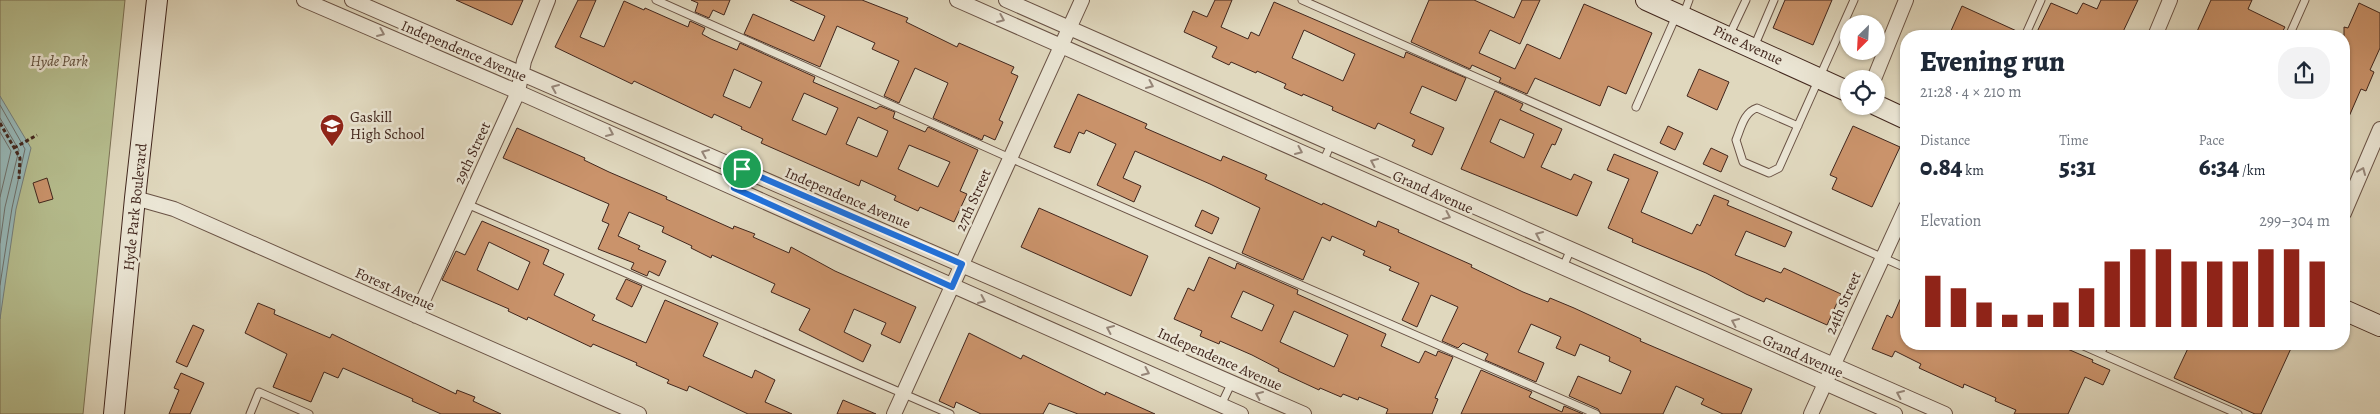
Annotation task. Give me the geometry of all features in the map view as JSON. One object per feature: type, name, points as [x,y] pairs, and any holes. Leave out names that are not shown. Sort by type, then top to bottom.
[{"type":"main road","name":"Hyde Park Boulevard","points":[[114,414],[135,198],[158,0]]},
{"type":"main road","name":"Pine Avenue","points":[[1646,0],[1683,10],[1729,36],[1840,88]]},
{"type":"main road","points":[[1885,109],[1900,116]]},
{"type":"main road","points":[[2350,313],[2380,326]]},
{"type":"street","name":"Independence Avenue","points":[[304,0],[518,92],[952,287],[1242,414]]},
{"type":"street","name":"29th Street","points":[[416,316],[518,92],[524,61],[548,0]]},
{"type":"street","name":"Grand Avenue","points":[[957,0],[1895,414]]},
{"type":"street","points":[[1006,0],[1945,414]]},
{"type":"street","name":"27th Street","points":[[894,414],[1082,0]]},
{"type":"street","points":[[1878,70],[1906,0]]},
{"type":"street","points":[[2158,30],[2170,0]]},
{"type":"street","name":"Independence Avenue","points":[[356,2],[1304,414]]},
{"type":"street","points":[[2350,199],[2380,129]]},
{"type":"street","name":"Forest Avenue","points":[[135,198],[174,209],[639,414]]},
{"type":"street","name":"24th Street","points":[[1811,414],[1900,220]]},
{"type":"lane","points":[[656,0],[1010,158],[1596,414]]},
{"type":"lane","points":[[1302,0],[1900,265]]},
{"type":"lane","points":[[1729,36],[1746,0]]},
{"type":"lane","points":[[1754,47],[1774,0]]},
{"type":"lane","points":[[1798,126],[1757,108],[1752,110],[1748,113],[1736,140],[1743,162],[1769,173],[1775,172],[1779,168],[1820,80],[1854,0]]},
{"type":"lane","points":[[2028,30],[2040,0]]},
{"type":"lane","points":[[2292,30],[2305,0]]},
{"type":"lane","points":[[353,21],[356,2]]},
{"type":"lane","points":[[1636,107],[1683,10]]},
{"type":"lane","points":[[413,46],[420,30]]},
{"type":"lane","points":[[1324,162],[1332,144]]},
{"type":"lane","points":[[734,188],[742,169]]},
{"type":"lane","points":[[467,204],[950,414]]},
{"type":"lane","points":[[1563,268],[1571,249]]},
{"type":"lane","points":[[2094,350],[2238,414]]},
{"type":"lane","points":[[1221,405],[1232,382]]},
{"type":"lane","points":[[250,414],[259,392],[309,414]]},
{"type":"path","points":[[0,123],[20,158],[19,179]]},
{"type":"path","points":[[14,148],[37,135]]},
{"type":"green space","name":"Hyde Park","points":[[0,0],[125,0],[83,414],[0,414]]},
{"type":"water","points":[[0,96],[31,148],[16,209],[0,319]]},
{"type":"building","points":[[456,0],[523,0],[512,25]]},
{"type":"building","points":[[578,0],[596,0],[580,37],[604,47],[624,1],[688,27],[690,21],[705,28],[702,34],[711,39],[737,50],[740,43],[815,77],[813,82],[876,109],[880,106],[895,112],[893,118],[925,132],[928,127],[978,150],[960,191],[967,194],[954,222],[920,207],[918,211],[894,200],[896,196],[861,180],[859,186],[761,143],[763,139],[714,114],[712,118],[634,81],[632,84],[555,47]],"holes":[[[734,69],[762,82],[750,108],[723,96]],[[804,93],[838,108],[826,135],[792,120]],[[858,117],[888,131],[877,157],[846,144]],[[909,145],[950,162],[938,187],[898,169]]]},
{"type":"building","points":[[691,0],[730,0],[724,15],[713,10],[709,18],[695,12],[698,3]]},
{"type":"building","points":[[790,0],[862,0],[908,18],[906,22],[957,47],[959,43],[1014,67],[1011,73],[1018,76],[999,120],[1003,122],[995,140],[984,135],[982,140],[933,118],[948,83],[915,68],[899,103],[884,96],[899,61],[872,49],[875,43],[837,26],[820,67],[744,34],[753,14],[814,41],[825,16]]},
{"type":"building","points":[[1215,0],[1232,0],[1221,27],[1248,39],[1251,32],[1259,36],[1274,2],[1404,58],[1406,52],[1466,78],[1456,101],[1422,86],[1410,113],[1444,128],[1432,155],[1412,146],[1415,140],[1378,123],[1375,129],[1332,110],[1333,107],[1284,88],[1286,84],[1257,71],[1256,73],[1231,62],[1229,65],[1212,57],[1217,47],[1184,32],[1193,11],[1207,17]],"holes":[[[1304,30],[1355,54],[1343,81],[1292,58]]]},
{"type":"building","points":[[1429,0],[1474,0],[1514,18],[1522,0],[1540,0],[1520,44],[1490,30],[1479,53],[1515,69],[1527,44],[1560,59],[1584,4],[1652,33],[1626,94],[1608,86],[1600,106],[1535,78],[1527,94],[1499,82],[1501,78],[1472,65],[1470,69],[1411,42]]},
{"type":"building","points":[[1785,0],[1832,0],[1813,45],[1773,28]]},
{"type":"building","points":[[2101,0],[2138,0],[2124,30],[2038,30],[2051,3],[2077,14],[2083,3],[2097,9]]},
{"type":"building","points":[[2211,0],[2252,0],[2248,9],[2285,27],[2283,30],[2198,30]]},
{"type":"building","points":[[2359,3],[2380,13],[2380,48],[2370,70],[2374,72],[2366,91],[2361,89],[2350,114],[2350,30],[2344,30],[2344,27],[2348,28]]},
{"type":"building","points":[[1962,6],[2014,30],[1951,30]]},
{"type":"building","points":[[1699,69],[1729,82],[1717,110],[1687,96]]},
{"type":"building","points":[[1495,91],[1523,104],[1520,110],[1562,129],[1555,145],[1552,144],[1541,167],[1571,180],[1574,174],[1592,182],[1577,216],[1461,169]],"holes":[[[1500,119],[1534,134],[1524,158],[1490,142]]]},
{"type":"building","points":[[1078,94],[1147,124],[1145,128],[1221,161],[1223,156],[1267,175],[1265,179],[1376,227],[1378,221],[1399,230],[1398,232],[1472,265],[1471,267],[1523,292],[1548,302],[1550,298],[1574,308],[1641,339],[1640,341],[1752,389],[1741,414],[1723,414],[1701,404],[1704,399],[1676,386],[1663,414],[1601,414],[1598,409],[1569,396],[1578,376],[1621,394],[1631,371],[1609,361],[1610,357],[1580,344],[1575,356],[1556,348],[1561,337],[1531,324],[1518,352],[1544,363],[1536,382],[1485,360],[1488,354],[1463,343],[1458,348],[1442,341],[1458,307],[1431,295],[1417,327],[1402,320],[1419,283],[1389,270],[1391,267],[1363,255],[1365,251],[1332,236],[1330,241],[1322,237],[1303,280],[1242,253],[1260,208],[1210,184],[1135,151],[1123,178],[1141,186],[1134,202],[1097,185],[1116,144],[1086,130],[1084,134],[1079,132],[1070,153],[1054,147]]},
{"type":"building","points":[[1668,126],[1683,133],[1675,150],[1660,143]]},
{"type":"building","points":[[1853,126],[1900,147],[1872,207],[1832,189],[1837,178],[1830,175]]},
{"type":"building","points":[[517,128],[585,158],[584,160],[609,172],[667,197],[666,199],[733,229],[734,226],[755,234],[753,237],[789,253],[791,247],[835,271],[916,307],[900,343],[881,334],[886,323],[854,309],[844,332],[871,345],[863,362],[799,330],[810,309],[771,292],[775,284],[712,255],[711,258],[691,248],[692,246],[662,232],[664,227],[629,212],[618,236],[640,246],[638,249],[666,261],[659,276],[649,271],[647,276],[631,269],[634,263],[598,249],[609,224],[602,221],[609,204],[503,158]]},
{"type":"building","points":[[1711,148],[1728,156],[1721,172],[1703,164]]},
{"type":"building","points":[[1614,154],[1658,172],[1641,212],[1692,234],[1697,224],[1700,226],[1714,195],[1729,201],[1727,205],[1792,232],[1785,247],[1746,231],[1735,255],[1781,273],[1784,268],[1841,294],[1827,325],[1766,298],[1764,302],[1706,273],[1632,242],[1633,239],[1608,228],[1629,179],[1607,170]]},
{"type":"building","points":[[47,178],[53,199],[39,203],[33,183]]},
{"type":"building","points":[[1039,208],[1148,256],[1131,296],[1021,247]]},
{"type":"building","points":[[1202,210],[1219,218],[1212,234],[1195,226]]},
{"type":"building","points":[[482,221],[549,250],[543,264],[564,274],[554,295],[595,315],[592,320],[646,343],[665,300],[718,323],[703,356],[752,378],[755,370],[775,380],[765,402],[792,414],[748,414],[689,386],[687,391],[667,383],[669,380],[636,365],[637,363],[593,344],[591,347],[528,317],[527,320],[508,311],[509,309],[442,280],[456,251],[465,255]],"holes":[[[489,242],[530,262],[518,290],[477,270]]]},
{"type":"building","points":[[1209,257],[1235,269],[1237,263],[1298,290],[1297,294],[1386,334],[1381,346],[1419,363],[1425,351],[1436,356],[1438,351],[1453,357],[1435,398],[1438,399],[1432,414],[1386,414],[1388,409],[1359,397],[1358,400],[1343,394],[1341,397],[1320,388],[1319,390],[1278,371],[1279,369],[1252,355],[1220,341],[1219,344],[1200,336],[1202,331],[1174,319],[1188,288],[1194,291]],"holes":[[[1243,291],[1274,305],[1262,331],[1231,317]],[[1294,311],[1348,335],[1334,367],[1280,342]]]},
{"type":"building","points":[[626,279],[642,286],[632,307],[616,299]]},
{"type":"building","points":[[1900,300],[1900,350],[2070,350],[2110,370],[2103,385],[2085,377],[2068,414],[2014,414],[2016,410],[1995,401],[1996,398],[1964,384],[1963,388],[1919,368],[1921,364],[1895,351],[1892,357],[1872,349],[1887,315],[1892,318]]},
{"type":"building","points":[[258,303],[275,310],[274,314],[330,338],[332,334],[456,394],[457,390],[475,397],[473,401],[501,414],[441,414],[412,401],[413,399],[343,368],[338,378],[324,372],[311,402],[273,387],[287,354],[245,333]]},
{"type":"building","points":[[193,325],[204,330],[187,367],[176,362]]},
{"type":"building","points":[[969,333],[1021,359],[1023,355],[1105,395],[1106,392],[1155,414],[1078,414],[1049,403],[1043,414],[981,414],[956,402],[954,408],[939,401]]},
{"type":"building","points":[[2187,350],[2290,350],[2261,414],[2255,414],[2174,378]]},
{"type":"building","points":[[1481,370],[1532,392],[1529,397],[1562,412],[1564,406],[1583,414],[1461,414]]},
{"type":"building","points":[[181,373],[204,383],[190,414],[169,414],[179,390],[174,388]]},
{"type":"building","points":[[843,400],[876,414],[837,414]]},
{"type":"place","name":"Gaskill High School","points":[[332,147]]},
{"type":"route","points":[[742,169],[962,264],[952,287],[734,188],[742,169]]}]
